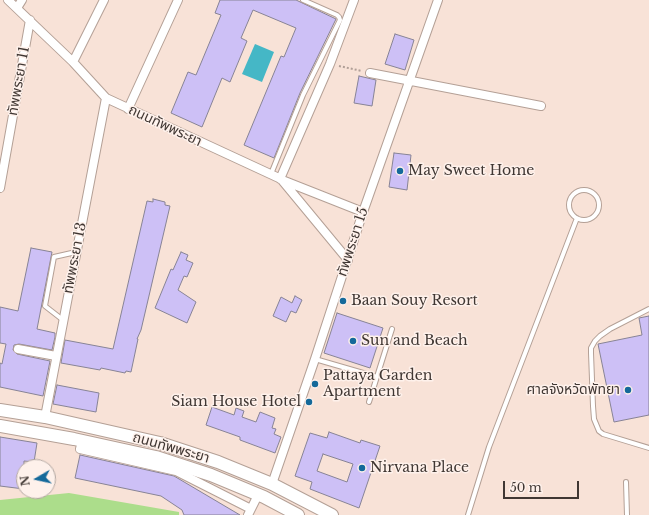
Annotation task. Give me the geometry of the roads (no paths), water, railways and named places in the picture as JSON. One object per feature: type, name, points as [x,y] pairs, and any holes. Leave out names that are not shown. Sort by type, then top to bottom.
[{"type":"main road","name":"ถนนทัพพระยา","points":[[0,410],[45,417],[160,443],[218,462],[272,484],[332,515]]},
{"type":"main road","name":"ถนนทัพพระยา","points":[[0,426],[82,441],[156,457],[211,475],[258,495],[298,515]]},
{"type":"street","points":[[8,0],[73,62],[106,98]]},
{"type":"street","points":[[17,8],[22,0]]},
{"type":"street","points":[[73,62],[104,0]]},
{"type":"street","points":[[128,109],[178,0]]},
{"type":"street","points":[[354,0],[330,64],[280,179],[363,212]]},
{"type":"street","name":"ทัพพระยา 15","points":[[272,484],[363,212],[438,0]]},
{"type":"street","name":"ทัพพระยา 11","points":[[0,188],[30,20]]},
{"type":"street","points":[[370,73],[541,106]]},
{"type":"street","name":"ถนนทัพพระยา","points":[[106,98],[280,179],[348,260]]},
{"type":"street","name":"ทัพพระยา 13","points":[[45,417],[106,98]]},
{"type":"street","points":[[18,349],[56,356]]},
{"type":"street","points":[[82,441],[80,449],[176,471],[249,512],[258,495]]},
{"type":"lane","points":[[270,174],[303,95],[340,20],[337,15],[303,0]]},
{"type":"lane","points":[[585,189],[592,191],[597,195],[600,202],[596,215],[591,219],[584,220],[577,218],[572,214],[569,207],[569,200],[578,190],[585,189]]},
{"type":"lane","points":[[468,515],[489,447],[577,218]]},
{"type":"lane","points":[[63,320],[45,306],[54,257],[76,252]]},
{"type":"lane","points":[[649,309],[610,329],[600,336],[591,348],[592,406],[594,419],[599,431],[603,434],[649,448]]},
{"type":"lane","points":[[369,402],[392,329]]},
{"type":"lane","points":[[315,359],[377,377]]},
{"type":"lane","points":[[626,482],[627,515]]},
{"type":"water","points":[[255,44],[274,52],[262,82],[242,74]]},
{"type":"place","name":"May Sweet Home","points":[[400,171]]},
{"type":"place","name":"Baan Souy Resort","points":[[343,301]]},
{"type":"place","name":"Sun and Beach","points":[[353,341]]},
{"type":"place","name":"Pattaya Garden Apartment","points":[[315,384]]},
{"type":"place","name":"ศาลจังหวัดพัทยา","points":[[628,390]]},
{"type":"place","name":"Siam House Hotel","points":[[309,402]]},
{"type":"place","name":"Nirvana Place","points":[[362,468]]}]
